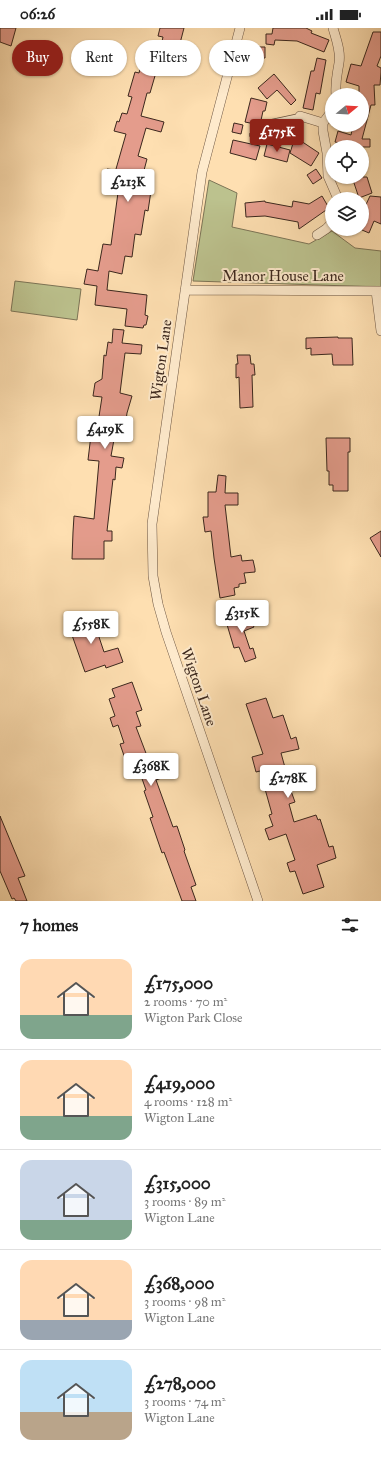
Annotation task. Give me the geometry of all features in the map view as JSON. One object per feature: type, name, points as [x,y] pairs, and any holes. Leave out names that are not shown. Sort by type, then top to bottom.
[{"type":"street","name":"Wigton Lane","points":[[240,28],[202,172],[152,524],[153,576],[158,604],[166,632],[258,901]]},
{"type":"street","points":[[333,28],[339,48],[340,62],[336,75],[335,88]]},
{"type":"street","points":[[300,116],[323,123]]},
{"type":"street","points":[[325,120],[322,130],[327,153],[328,176],[335,192]]},
{"type":"street","points":[[317,235],[325,230]]},
{"type":"street","name":"Manor House Lane","points":[[185,290],[379,291]]},
{"type":"street","points":[[379,291],[381,330]]},
{"type":"lane","points":[[252,135],[266,129],[272,122],[300,116]]},
{"type":"green space","points":[[209,180],[237,193],[232,227],[309,244],[325,235],[339,236],[355,248],[381,251],[381,287],[193,281]]},
{"type":"green space","points":[[15,281],[81,289],[77,320],[11,311]]},
{"type":"building","points":[[0,28],[16,28],[11,46],[0,42]]},
{"type":"building","points":[[160,28],[184,28],[181,40],[162,40],[163,37],[158,36]]},
{"type":"building","points":[[273,28],[306,28],[312,31],[311,33],[329,40],[324,52],[297,41],[275,40],[274,45],[266,44],[266,34],[272,34]]},
{"type":"building","points":[[373,32],[381,32],[381,56],[377,66],[381,68],[380,85],[374,85],[375,105],[371,105],[369,113],[369,88],[359,88],[359,86],[346,82],[351,64],[361,66]]},
{"type":"building","points":[[264,47],[265,47],[264,58]]},
{"type":"building","points":[[317,58],[326,60],[320,94],[316,93],[313,110],[303,108],[311,71],[314,71]]},
{"type":"building","points":[[135,72],[135,76],[155,76],[150,93],[147,93],[141,116],[164,122],[161,132],[146,128],[138,156],[147,159],[142,178],[147,178],[145,190],[151,191],[148,211],[145,210],[141,235],[135,234],[132,257],[125,256],[122,274],[109,271],[107,290],[147,295],[145,315],[148,316],[146,325],[144,325],[143,328],[125,326],[127,309],[95,305],[97,286],[84,284],[87,269],[98,271],[103,244],[111,245],[119,185],[105,183],[107,169],[116,169],[126,134],[114,131],[117,121],[119,122],[122,113],[127,114],[132,97],[128,96]]},
{"type":"building","points":[[274,74],[296,100],[291,105],[277,90],[267,99],[258,88]]},
{"type":"building","points":[[251,98],[267,102],[265,111],[263,111],[260,125],[245,122]]},
{"type":"building","points":[[234,123],[243,125],[241,134],[232,132]]},
{"type":"building","points":[[338,132],[351,135],[352,132],[364,132],[362,139],[370,139],[370,147],[369,140],[336,140]]},
{"type":"building","points":[[295,137],[319,153],[311,166],[290,153]]},
{"type":"building","points":[[233,140],[260,146],[256,160],[230,153]]},
{"type":"building","points":[[267,144],[290,150],[287,162],[264,156]]},
{"type":"building","points":[[316,169],[322,178],[313,184],[307,175]]},
{"type":"building","points":[[369,183],[372,193],[369,194],[369,192],[357,192],[354,184]]},
{"type":"building","points":[[322,196],[325,201],[325,211],[299,229],[298,222],[265,216],[246,217],[245,203],[265,201],[292,207],[293,201],[309,204]]},
{"type":"building","points":[[370,196],[381,197],[381,224],[374,221],[369,233]]},
{"type":"building","points":[[113,329],[124,330],[122,343],[142,345],[141,354],[125,353],[120,393],[132,396],[127,413],[124,435],[115,434],[111,456],[124,458],[122,468],[116,467],[115,480],[113,479],[107,531],[112,531],[112,541],[104,541],[104,559],[72,559],[74,516],[94,519],[99,461],[88,460],[91,435],[96,436],[102,397],[93,396],[95,383],[102,379],[104,355],[106,356],[108,342],[112,343]]},
{"type":"building","points":[[306,338],[352,338],[353,365],[333,365],[332,354],[311,355],[311,348],[306,349]]},
{"type":"building","points":[[237,355],[250,355],[251,364],[254,364],[255,375],[252,375],[253,407],[240,408],[239,377],[236,378],[236,364],[238,364]]},
{"type":"building","points":[[326,438],[350,438],[350,452],[348,452],[348,491],[333,491],[333,485],[329,485]]},
{"type":"building","points":[[218,475],[226,476],[225,493],[238,493],[238,505],[225,505],[231,557],[241,555],[242,561],[253,560],[255,569],[255,572],[244,573],[246,583],[239,584],[239,587],[234,588],[235,595],[220,598],[211,531],[205,532],[203,517],[208,517],[208,492],[216,492]]},
{"type":"building","points":[[381,531],[381,557],[370,538]]},
{"type":"building","points":[[91,613],[104,652],[118,648],[123,662],[106,668],[105,665],[85,672],[67,621]]},
{"type":"building","points":[[254,613],[258,623],[253,625],[254,627],[244,631],[250,649],[253,648],[256,658],[245,662],[239,647],[234,648],[225,618],[235,614],[237,619]]},
{"type":"building","points":[[132,682],[142,710],[136,712],[141,726],[136,727],[152,769],[164,765],[167,776],[156,780],[173,827],[177,826],[185,850],[184,851],[196,885],[191,887],[196,901],[182,901],[164,852],[162,853],[150,818],[153,817],[144,791],[146,790],[140,773],[131,776],[120,744],[124,743],[118,725],[113,727],[110,718],[115,716],[109,699],[115,697],[112,689]]},
{"type":"building","points":[[266,698],[273,718],[283,715],[291,739],[296,737],[299,749],[281,753],[289,782],[294,781],[296,790],[291,791],[295,802],[289,804],[294,822],[316,815],[318,820],[320,819],[329,847],[333,846],[336,858],[317,865],[324,887],[303,894],[295,871],[290,872],[287,863],[295,860],[286,834],[269,840],[265,829],[273,826],[269,815],[272,814],[260,771],[256,772],[252,757],[263,754],[246,704]]},
{"type":"building","points":[[0,816],[25,876],[18,878],[27,901],[16,901],[14,898],[12,899],[0,871]]}]
